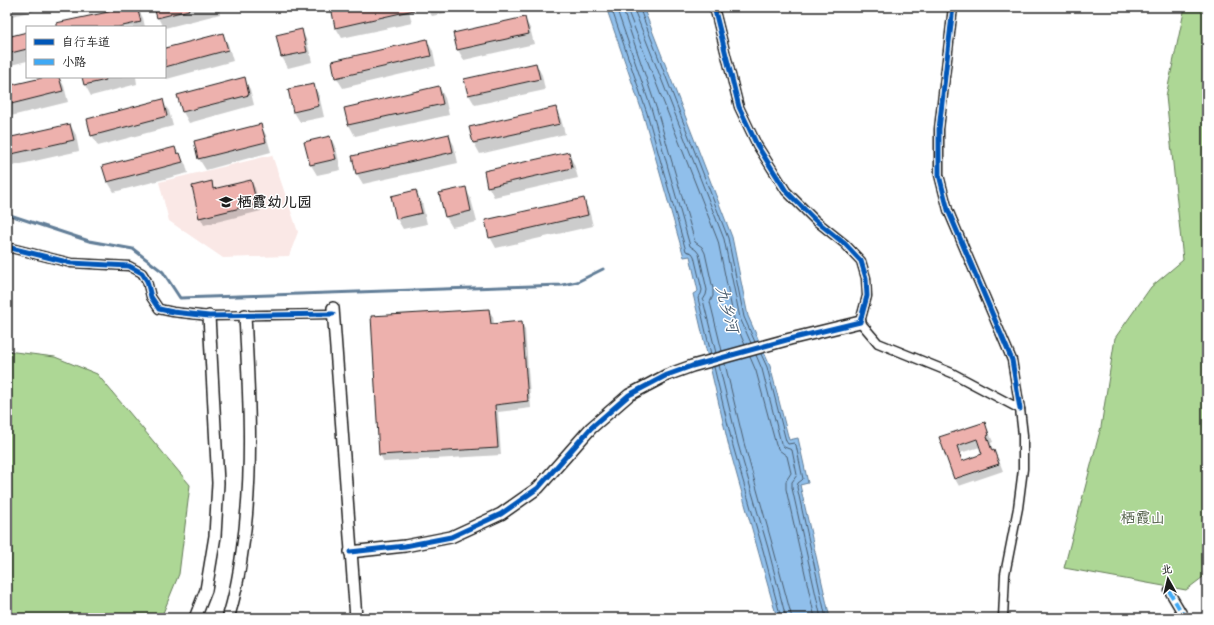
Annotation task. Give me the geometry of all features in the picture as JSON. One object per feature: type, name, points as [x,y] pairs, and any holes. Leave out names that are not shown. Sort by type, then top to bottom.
[{"type":"street","points":[[714,7],[739,107],[758,145],[786,192],[815,220],[845,244],[861,261],[866,278],[867,296],[860,322]]},
{"type":"street","points":[[953,7],[938,129],[939,175],[948,210],[1012,360],[1023,435],[1023,469],[1018,508],[1005,574],[1003,618]]},
{"type":"street","points":[[7,247],[71,263],[129,266],[142,273],[147,281],[151,297],[159,309],[173,312],[210,316],[333,311],[356,618]]},
{"type":"street","points":[[228,618],[240,568],[246,525],[249,468],[249,407],[245,315]]},
{"type":"street","points":[[195,618],[206,590],[214,544],[218,483],[210,316]]},
{"type":"street","points":[[350,552],[405,546],[451,537],[502,514],[538,488],[591,428],[629,395],[667,375],[692,366],[790,339],[860,322]]},
{"type":"street","points":[[860,322],[878,344],[952,373],[1020,409]]},
{"type":"street","points":[[1169,590],[1185,618]]},
{"type":"shaded area","name":"栖霞幼儿园","points":[[272,155],[298,232],[289,256],[223,258],[169,221],[159,182]]},
{"type":"green space","name":"栖霞山","points":[[1185,7],[1207,7],[1207,574],[1186,590],[1064,568],[1101,427],[1115,338],[1151,287],[1183,260],[1166,96]]},
{"type":"green space","points":[[7,351],[55,357],[97,374],[190,485],[179,574],[161,618],[7,618]]},
{"type":"water","name":"九乡河","points":[[606,7],[643,7],[732,237],[748,316],[770,366],[789,440],[798,438],[808,483],[800,485],[830,618],[777,618],[729,447],[693,294],[698,291],[690,256],[684,257],[643,114]]},
{"type":"building","points":[[132,7],[137,7],[141,22],[123,26],[56,26],[56,23]]},
{"type":"building","points":[[154,7],[188,7],[189,10],[157,18]]},
{"type":"building","points":[[355,7],[413,7],[414,10],[335,28],[332,12]]},
{"type":"building","points":[[525,17],[529,34],[457,50],[453,33]]},
{"type":"building","points":[[302,29],[307,52],[281,57],[276,35]]},
{"type":"building","points":[[26,32],[26,49],[7,54],[7,37]]},
{"type":"building","points":[[223,33],[228,50],[166,67],[166,48]]},
{"type":"building","points":[[427,39],[431,56],[335,78],[332,61]]},
{"type":"building","points":[[536,63],[540,79],[468,95],[464,79]]},
{"type":"building","points":[[245,77],[249,95],[182,112],[177,95]]},
{"type":"building","points":[[42,78],[59,78],[63,91],[7,105],[7,86]]},
{"type":"building","points":[[82,78],[105,78],[106,80],[84,85]]},
{"type":"building","points":[[314,84],[319,106],[293,112],[288,89]]},
{"type":"building","points":[[439,86],[443,104],[348,125],[344,108]]},
{"type":"building","points":[[163,99],[167,116],[91,136],[87,119]]},
{"type":"building","points":[[556,107],[560,124],[473,143],[469,127]]},
{"type":"building","points":[[70,124],[74,140],[7,155],[7,138]]},
{"type":"building","points":[[261,124],[266,142],[198,159],[194,141]]},
{"type":"building","points":[[449,134],[453,152],[356,174],[352,156]]},
{"type":"building","points":[[330,136],[336,159],[310,165],[304,142]]},
{"type":"building","points":[[175,147],[177,154],[180,153],[183,162],[107,182],[102,166]]},
{"type":"building","points":[[569,152],[572,168],[487,187],[484,171]]},
{"type":"building","points":[[251,180],[257,204],[199,218],[192,186],[212,181],[213,189]]},
{"type":"building","points":[[466,187],[471,211],[445,217],[439,193]]},
{"type":"building","points":[[416,190],[422,213],[396,219],[391,196]]},
{"type":"building","points":[[584,198],[588,215],[489,238],[485,220]]},
{"type":"building","points":[[489,309],[491,324],[522,321],[528,401],[495,405],[498,448],[379,455],[371,316]]},
{"type":"building","points":[[985,422],[989,435],[987,436],[992,451],[994,450],[999,464],[954,479],[939,437]],"holes":[[[977,439],[982,454],[962,461],[957,446]]]},
{"type":"waterway","points":[[7,214],[89,241],[133,249],[163,272],[180,298],[562,285],[577,282],[603,269]]},
{"type":"marked path","points":[[1169,591],[1185,618]]},
{"type":"cycle path","points":[[350,552],[405,546],[451,537],[501,514],[538,488],[591,428],[629,395],[667,375],[692,366],[790,339],[860,322],[867,296],[866,278],[861,261],[845,244],[815,220],[786,191],[757,145],[739,107],[714,7]]},
{"type":"cycle path","points":[[953,7],[939,129],[939,175],[948,210],[1012,360],[1020,409]]},
{"type":"cycle path","points":[[7,247],[71,263],[129,266],[142,273],[147,281],[151,297],[159,309],[173,312],[209,316],[333,314]]},
{"type":"place","name":"栖霞幼儿园","points":[[226,202]]}]
